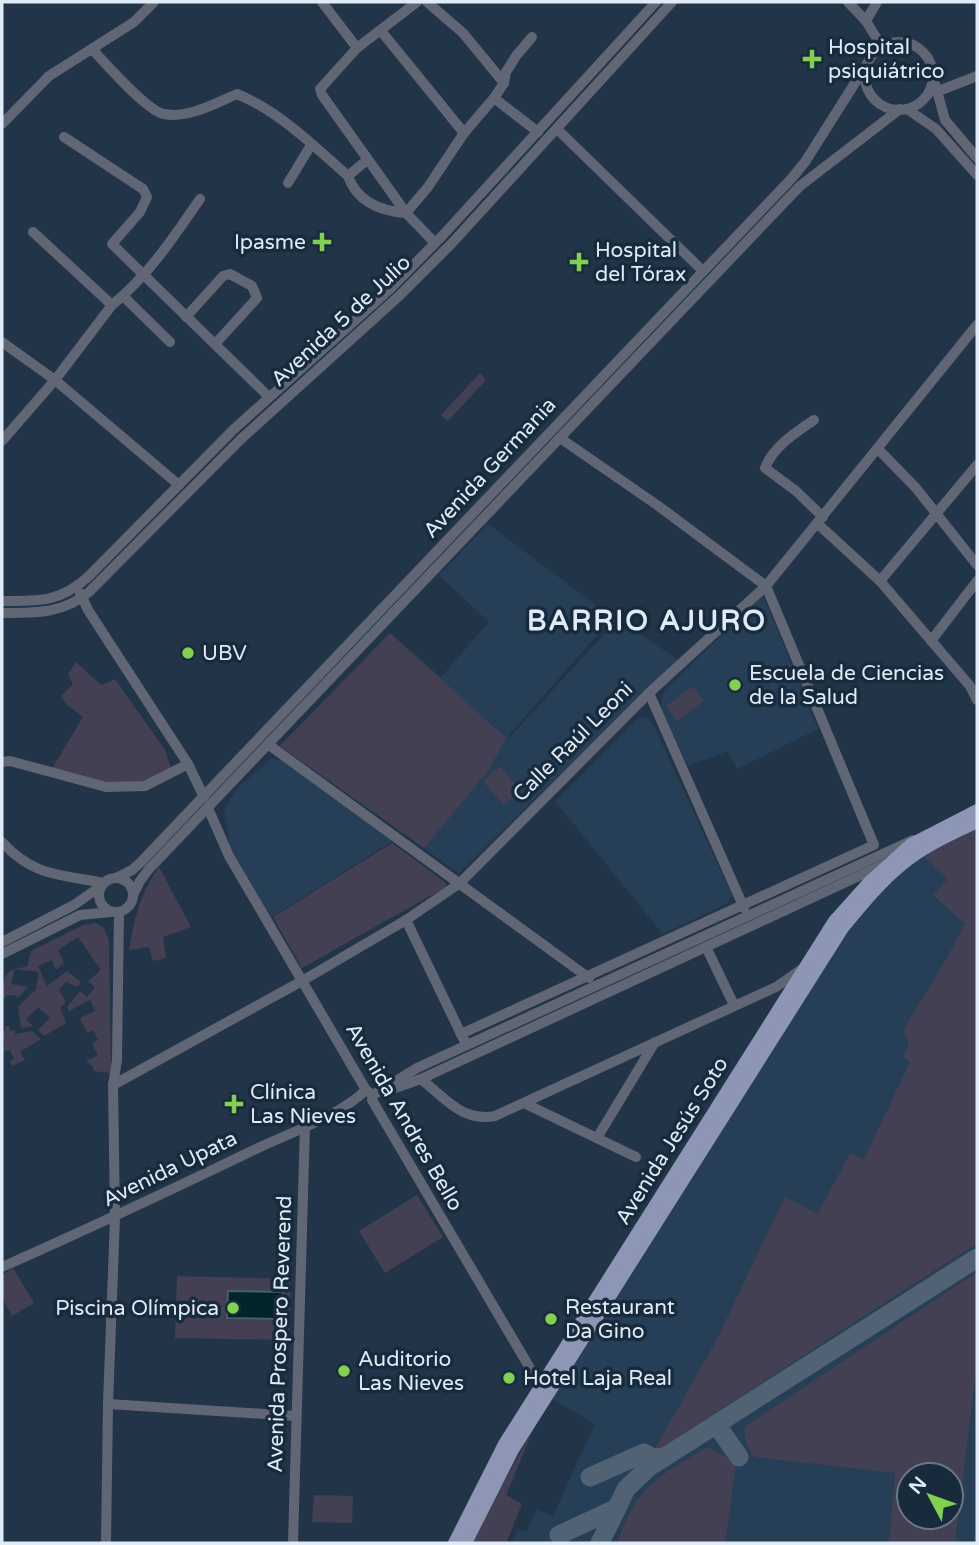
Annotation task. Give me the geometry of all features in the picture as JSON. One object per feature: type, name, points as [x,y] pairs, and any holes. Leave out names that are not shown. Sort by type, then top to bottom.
[{"type":"main road","name":"Avenida Jesús Soto","points":[[466,1543],[543,1392],[803,968],[845,908],[889,862],[925,836],[977,810]]},
{"type":"main road","name":"Avenida Jesús Soto","points":[[454,1543],[504,1444],[543,1392],[831,946],[863,903],[892,874],[916,854],[977,822]]},
{"type":"street","points":[[2,124],[49,76],[134,22],[154,2]]},
{"type":"street","points":[[322,2],[357,48]]},
{"type":"street","points":[[417,2],[357,48],[320,89],[321,95],[406,214],[435,243]]},
{"type":"street","points":[[427,2],[463,33],[504,83]]},
{"type":"street","name":"Avenida 5 de Julio","points":[[2,613],[47,612],[70,605],[79,592],[217,445],[390,289],[435,243],[656,2]]},
{"type":"street","name":"Avenida 5 de Julio","points":[[2,601],[45,600],[79,592],[241,439],[398,298],[672,2]]},
{"type":"street","points":[[848,2],[866,21],[882,47]]},
{"type":"street","points":[[866,21],[877,2]]},
{"type":"street","points":[[381,31],[464,133]]},
{"type":"street","points":[[406,214],[428,187],[464,133],[494,98],[504,83],[506,72],[532,37]]},
{"type":"street","points":[[977,158],[948,125],[941,112],[933,74],[926,56],[916,47],[898,42],[882,47],[874,53],[867,64],[866,84],[872,96],[881,105],[904,109],[936,129],[977,175]]},
{"type":"street","points":[[92,49],[148,106],[163,114],[204,108],[237,94],[256,102],[348,176],[366,201],[382,211],[406,214]]},
{"type":"street","name":"Avenida Germania","points":[[133,895],[144,875],[206,802],[801,168],[867,64]]},
{"type":"street","points":[[904,109],[924,99],[931,87],[933,74]]},
{"type":"street","points":[[936,92],[977,76]]},
{"type":"street","points":[[494,98],[538,132]]},
{"type":"street","name":"Avenida Germania","points":[[116,878],[136,867],[269,745],[804,181],[904,109]]},
{"type":"street","points":[[556,129],[703,271]]},
{"type":"street","points":[[64,137],[143,189],[147,197],[140,212],[113,244],[269,397]]},
{"type":"street","points":[[288,183],[311,145]]},
{"type":"street","points":[[348,176],[368,160]]},
{"type":"street","points":[[2,441],[55,380],[111,305],[143,274],[200,199]]},
{"type":"street","points":[[33,232],[111,305]]},
{"type":"street","points":[[186,317],[223,276],[230,274],[252,286],[257,298],[216,343]]},
{"type":"street","points":[[123,296],[170,342]]},
{"type":"street","name":"Calle Raúl Leoni","points":[[113,1085],[407,920],[460,883],[649,693],[766,586],[977,325]]},
{"type":"street","points":[[2,342],[55,380],[179,485]]},
{"type":"street","points":[[814,420],[779,448],[767,461],[765,468],[796,491],[820,520],[880,581],[970,686],[977,699]]},
{"type":"street","points":[[370,1095],[464,1040],[587,976],[874,845],[766,586],[677,519],[560,438]]},
{"type":"street","points":[[878,449],[937,512],[977,565]]},
{"type":"street","points":[[880,581],[976,469]]},
{"type":"street","points":[[931,641],[977,581]]},
{"type":"street","name":"Avenida Andres Bello","points":[[79,592],[188,764],[229,856],[543,1392]]},
{"type":"street","points":[[649,693],[746,916]]},
{"type":"street","points":[[269,745],[596,985]]},
{"type":"street","points":[[2,762],[10,761],[106,788],[145,786],[188,764]]},
{"type":"street","points":[[464,1040],[596,985],[893,848],[925,836]]},
{"type":"street","points":[[2,842],[15,856],[31,867],[103,885]]},
{"type":"street","points":[[370,1095],[421,1079],[889,862],[916,854]]},
{"type":"street","points":[[2,942],[74,905],[116,878],[128,883],[133,895],[128,907],[115,912],[80,915],[2,954]]},
{"type":"street","points":[[103,885],[99,900],[104,907],[115,912]]},
{"type":"street","points":[[106,1543],[115,1217],[115,912]]},
{"type":"street","points":[[407,920],[464,1040]]},
{"type":"street","points":[[706,947],[734,1005]]},
{"type":"street","points":[[421,1079],[468,1116],[480,1119],[495,1116],[776,987],[803,968]]},
{"type":"street","points":[[597,1138],[655,1042]]},
{"type":"street","name":"Avenida Upata","points":[[2,1267],[115,1217],[370,1095]]},
{"type":"street","points":[[524,1103],[636,1157]]},
{"type":"street","name":"Avenida Prospero Reverend","points":[[293,1543],[305,1125]]},
{"type":"street","points":[[108,1404],[296,1416]]},
{"type":"shaded area","points":[[480,373],[486,380],[448,421],[441,415]]},
{"type":"shaded area","points":[[488,524],[609,615],[610,620],[510,737],[618,619],[678,660],[459,873],[280,746],[390,633],[441,677],[489,622],[439,575]]},
{"type":"shaded area","name":"Escuela de Ciencias de la Salud","points":[[763,595],[818,729],[737,769],[728,751],[688,766],[661,710],[663,692]]},
{"type":"shaded area","points":[[390,633],[506,738],[488,771],[424,848],[280,746]]},
{"type":"shaded area","points":[[76,662],[101,685],[115,679],[165,750],[171,767],[140,786],[106,787],[50,772],[83,717],[66,704],[61,696],[73,684],[68,674]]},
{"type":"shaded area","points":[[693,686],[704,701],[677,721],[666,706]]},
{"type":"shaded area","points":[[646,716],[653,724],[732,895],[728,903],[663,934],[555,801],[637,719]]},
{"type":"shaded area","points":[[272,758],[286,762],[394,840],[270,918],[230,847],[224,809],[237,788]]},
{"type":"shaded area","points":[[500,766],[521,790],[504,805],[483,781]]},
{"type":"shaded area","points":[[977,829],[977,1543],[512,1543],[518,1529],[527,1532],[537,1509],[553,1516],[595,1424],[551,1398],[831,955],[856,919],[901,873],[923,856]]},
{"type":"shaded area","points":[[977,829],[977,1243],[658,1450],[656,1447],[716,1341],[785,1197],[818,1214],[850,1153],[864,1159],[910,1062],[903,1056],[909,1045],[903,1030],[965,924],[933,895],[948,879],[923,856]]},
{"type":"shaded area","points":[[392,843],[446,883],[446,887],[302,968],[273,917]]},
{"type":"shaded area","points":[[159,867],[191,927],[163,937],[166,958],[153,961],[149,947],[129,950],[139,907]]},
{"type":"shaded area","points":[[96,923],[104,928],[109,940],[111,1073],[93,1071],[93,1067],[86,1061],[98,1055],[92,1044],[98,1040],[93,1030],[87,1033],[80,1018],[95,1011],[90,1000],[69,1011],[67,1007],[80,991],[87,997],[95,987],[88,981],[101,970],[78,937],[58,950],[64,963],[56,970],[52,960],[38,966],[47,986],[67,971],[81,982],[77,987],[66,982],[59,990],[66,1002],[60,1008],[66,1023],[44,1036],[38,1030],[50,1018],[38,1007],[26,1019],[33,1026],[21,1028],[18,1007],[36,989],[39,972],[15,969],[27,967],[31,951],[83,925]]},
{"type":"shaded area","points":[[15,969],[11,984],[28,987],[17,999],[16,995],[6,996],[3,1000],[4,980],[9,972]]},
{"type":"shaded area","points":[[5,1026],[15,1030],[15,1034],[32,1031],[41,1039],[20,1052],[25,1060],[12,1066],[9,1061],[14,1059],[10,1050],[2,1052],[2,1031],[5,1031]]},
{"type":"shaded area","points":[[417,1195],[443,1237],[385,1273],[359,1231]]},
{"type":"shaded area","points":[[13,1268],[34,1303],[12,1316],[2,1298],[2,1275]]},
{"type":"shaded area","points":[[977,1272],[977,1362],[965,1461],[895,1461],[895,1473],[755,1457],[748,1447],[744,1429]]},
{"type":"shaded area","name":"Piscina Olímpica","points":[[177,1276],[291,1279],[289,1340],[175,1338]]},
{"type":"shaded area","points":[[228,1291],[283,1292],[282,1319],[227,1318]]},
{"type":"shaded area","points":[[533,1430],[506,1495],[522,1504],[506,1543],[472,1543],[487,1512]]},
{"type":"shaded area","points":[[707,1447],[736,1466],[725,1543],[617,1543],[641,1495],[661,1476]]},
{"type":"shaded area","points":[[895,1473],[895,1531],[956,1531],[955,1543],[889,1543]]},
{"type":"shaded area","points":[[314,1495],[353,1496],[352,1523],[312,1522]]},
{"type":"taxiway","points":[[600,1543],[626,1489],[649,1467],[977,1258]]},
{"type":"taxiway","points":[[716,1424],[739,1457]]},
{"type":"taxiway","points":[[590,1477],[644,1453],[653,1458],[665,1457]]},
{"type":"taxiway","points":[[559,1535],[617,1508]]},
{"type":"place","name":"Hospital psiquiátrico","points":[[812,59]]},
{"type":"place","name":"Ipasme","points":[[322,242]]},
{"type":"place","name":"Hospital del Tórax","points":[[579,262]]},
{"type":"place","name":"UBV","points":[[188,653]]},
{"type":"place","name":"Escuela de Ciencias de la Salud","points":[[735,685]]},
{"type":"place","name":"Clínica Las Nieves","points":[[234,1104]]},
{"type":"place","name":"Piscina Olímpica","points":[[233,1308]]},
{"type":"place","name":"Restaurant Da Gino","points":[[551,1319]]},
{"type":"place","name":"Auditorio Las Nieves","points":[[344,1371]]},
{"type":"place","name":"Hotel Laja Real","points":[[509,1378]]},
{"type":"district","name":"BARRIO AJURO","points":[[647,621]]}]
